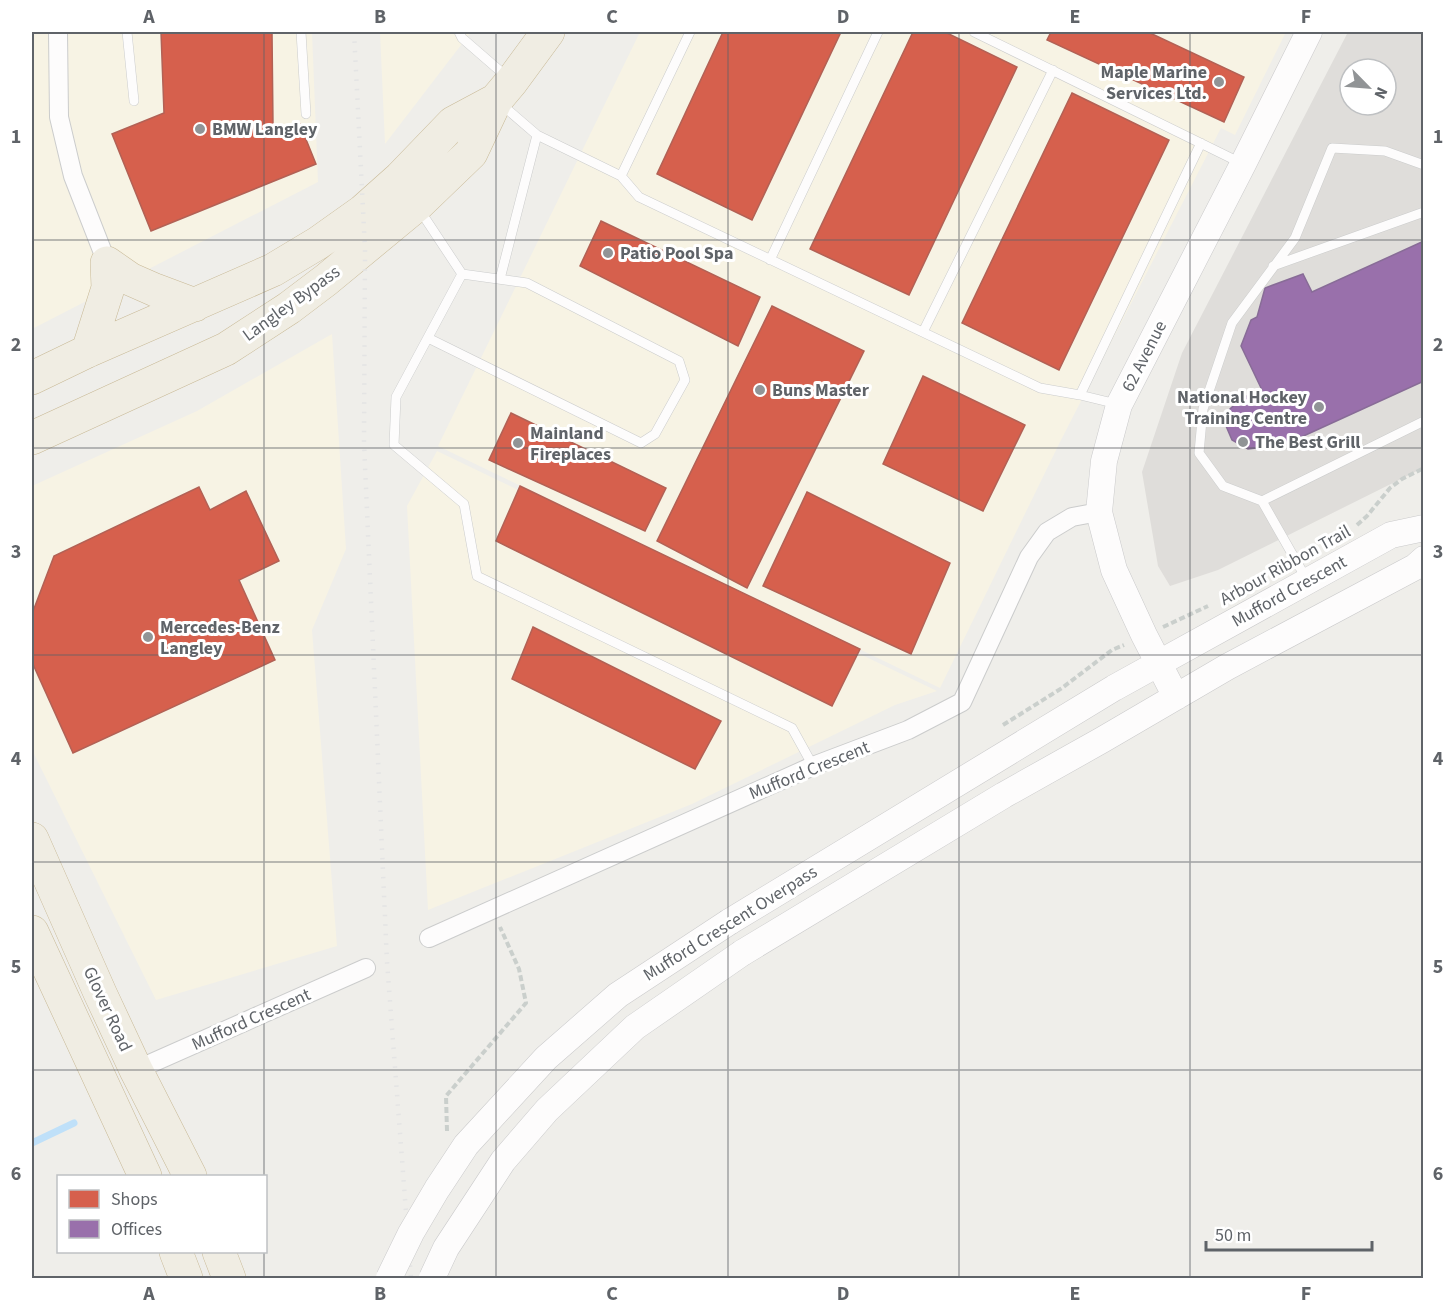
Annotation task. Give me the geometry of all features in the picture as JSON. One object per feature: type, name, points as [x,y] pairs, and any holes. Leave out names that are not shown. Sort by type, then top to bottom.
[{"type":"highway","name":"Langley Bypass","points":[[32,438],[226,350],[326,280],[416,205],[471,153],[504,90],[548,32]]},
{"type":"highway","name":"Langley Bypass","points":[[32,378],[273,270],[318,243],[363,211],[400,178],[453,123],[504,90]]},
{"type":"highway","points":[[107,263],[130,279],[195,305]]},
{"type":"highway","points":[[88,351],[108,288],[107,263]]},
{"type":"highway","name":"Glover Road","points":[[32,839],[95,983],[189,1175]]},
{"type":"highway","name":"Glover Road","points":[[32,932],[145,1175]]},
{"type":"highway","points":[[177,1253],[186,1278]]},
{"type":"highway","points":[[220,1253],[229,1278]]},
{"type":"main road","name":"62 Avenue","points":[[1176,697],[1114,570],[1099,512],[1104,461],[1119,405],[1309,32]]},
{"type":"main road","name":"Mufford Crescent","points":[[1159,663],[1391,535],[1424,528]]},
{"type":"main road","name":"Mufford Crescent","points":[[1176,697],[1227,667],[1415,567],[1424,559]]},
{"type":"main road","name":"Mufford Crescent Overpass","points":[[389,1278],[411,1233],[466,1145],[546,1058],[618,995],[729,922],[1114,688],[1159,663]]},
{"type":"main road","name":"Mufford Crescent Overpass","points":[[432,1278],[446,1248],[502,1161],[547,1110],[635,1027],[742,953],[1004,795],[1176,697]]},
{"type":"street","points":[[58,32],[60,117],[73,176],[107,263]]},
{"type":"street","name":"Mufford Crescent","points":[[429,938],[813,766],[908,730],[962,702],[1029,557],[1047,532],[1072,517],[1099,512]]},
{"type":"street","name":"Mufford Crescent","points":[[136,1070],[366,969]]},
{"type":"lane","points":[[127,32],[134,101]]},
{"type":"lane","points":[[302,32],[306,114]]},
{"type":"lane","points":[[459,32],[537,135],[621,176],[639,197],[1040,388],[1119,405]]},
{"type":"lane","points":[[621,176],[690,32]]},
{"type":"lane","points":[[770,260],[878,32]]},
{"type":"lane","points":[[975,32],[1243,164]]},
{"type":"lane","points":[[923,332],[1053,70]]},
{"type":"lane","points":[[500,279],[537,135]]},
{"type":"lane","points":[[1080,395],[1201,143]]},
{"type":"lane","points":[[1308,580],[1262,501],[1223,486],[1199,453],[1203,409],[1232,323],[1295,238],[1332,148],[1385,151],[1424,165]]},
{"type":"lane","points":[[416,205],[462,274],[527,283],[678,361],[685,380],[655,434],[641,443],[428,338]]},
{"type":"lane","points":[[1273,267],[1424,212]]},
{"type":"lane","points":[[462,274],[396,397],[394,445],[464,504],[477,576],[792,728],[813,766]]},
{"type":"lane","points":[[1262,501],[1424,421]]},
{"type":"path","name":"Arbour Ribbon Trail","points":[[1356,526],[1390,488],[1424,468]]},
{"type":"path","name":"Arbour Ribbon Trail","points":[[1198,611],[1217,603]]},
{"type":"path","points":[[447,1142],[446,1096],[526,1003],[519,969],[493,910]]},
{"type":"shaded area","points":[[32,32],[312,32],[318,182],[32,329]]},
{"type":"shaded area","points":[[380,32],[471,32],[385,144]]},
{"type":"shaded area","points":[[640,32],[1286,32],[1235,135],[1221,128],[1060,442],[940,688],[438,446]]},
{"type":"shaded area","points":[[1348,32],[1423,32],[1423,468],[1218,570],[1170,586],[1158,566],[1142,472],[1182,353]]},
{"type":"shaded area","points":[[332,334],[346,549],[312,630],[337,946],[156,1000],[32,750],[32,486],[197,411]]},
{"type":"shaded area","points":[[437,451],[937,691],[895,705],[692,804],[428,910],[407,506]]},
{"type":"building: Shops","name":"BMW Langley","points":[[161,32],[272,32],[273,125],[276,132],[299,122],[316,164],[151,231],[112,134],[164,113]]},
{"type":"building: Shops","points":[[723,32],[841,32],[752,220],[657,174]]},
{"type":"building: Shops","points":[[913,32],[945,32],[1017,67],[909,295],[810,249]]},
{"type":"building: Shops","points":[[1051,32],[1148,32],[1244,77],[1224,122],[1047,40]]},
{"type":"building: Shops","points":[[1072,93],[1169,140],[1059,370],[962,323]]},
{"type":"building: Shops","points":[[601,221],[760,297],[738,346],[580,266]]},
{"type":"building: Shops","points":[[772,306],[864,351],[747,588],[657,541]]},
{"type":"building: Shops","points":[[923,376],[1025,425],[983,511],[883,464]]},
{"type":"building: Shops","points":[[511,413],[666,488],[645,531],[489,460]]},
{"type":"building: Shops","points":[[520,486],[860,649],[832,706],[496,541]]},
{"type":"building: Shops","name":"Mercedes-Benz Langley","points":[[199,487],[210,510],[246,491],[279,561],[239,580],[275,660],[73,753],[32,662],[32,614],[54,556]]},
{"type":"building: Shops","points":[[807,492],[950,563],[911,654],[763,586]]},
{"type":"building: Shops","points":[[533,627],[721,721],[695,769],[512,679]]},
{"type":"building: Offices","points":[[1424,241],[1424,381],[1286,444],[1283,439],[1265,447],[1248,449],[1232,440],[1226,426],[1230,409],[1242,398],[1262,390],[1241,346],[1251,320],[1257,317],[1265,288],[1303,274],[1312,292]]},
{"type":"waterway","points":[[32,1143],[74,1123]]},
{"type":"railway","points":[[354,32],[365,249],[364,443],[387,962],[411,1278]]},
{"type":"place","name":"Maple Marine Services Ltd.","points":[[1219,82]]},
{"type":"place","name":"BMW Langley","points":[[200,129]]},
{"type":"place","name":"Patio Pool Spa","points":[[608,253]]},
{"type":"place","name":"Buns Master","points":[[760,390]]},
{"type":"place","name":"National Hockey Training Centre","points":[[1319,407]]},
{"type":"place","name":"The Best Grill","points":[[1243,442]]},
{"type":"place","name":"Mainland Fireplaces","points":[[518,443]]},
{"type":"place","name":"Mercedes-Benz Langley","points":[[148,637]]}]
